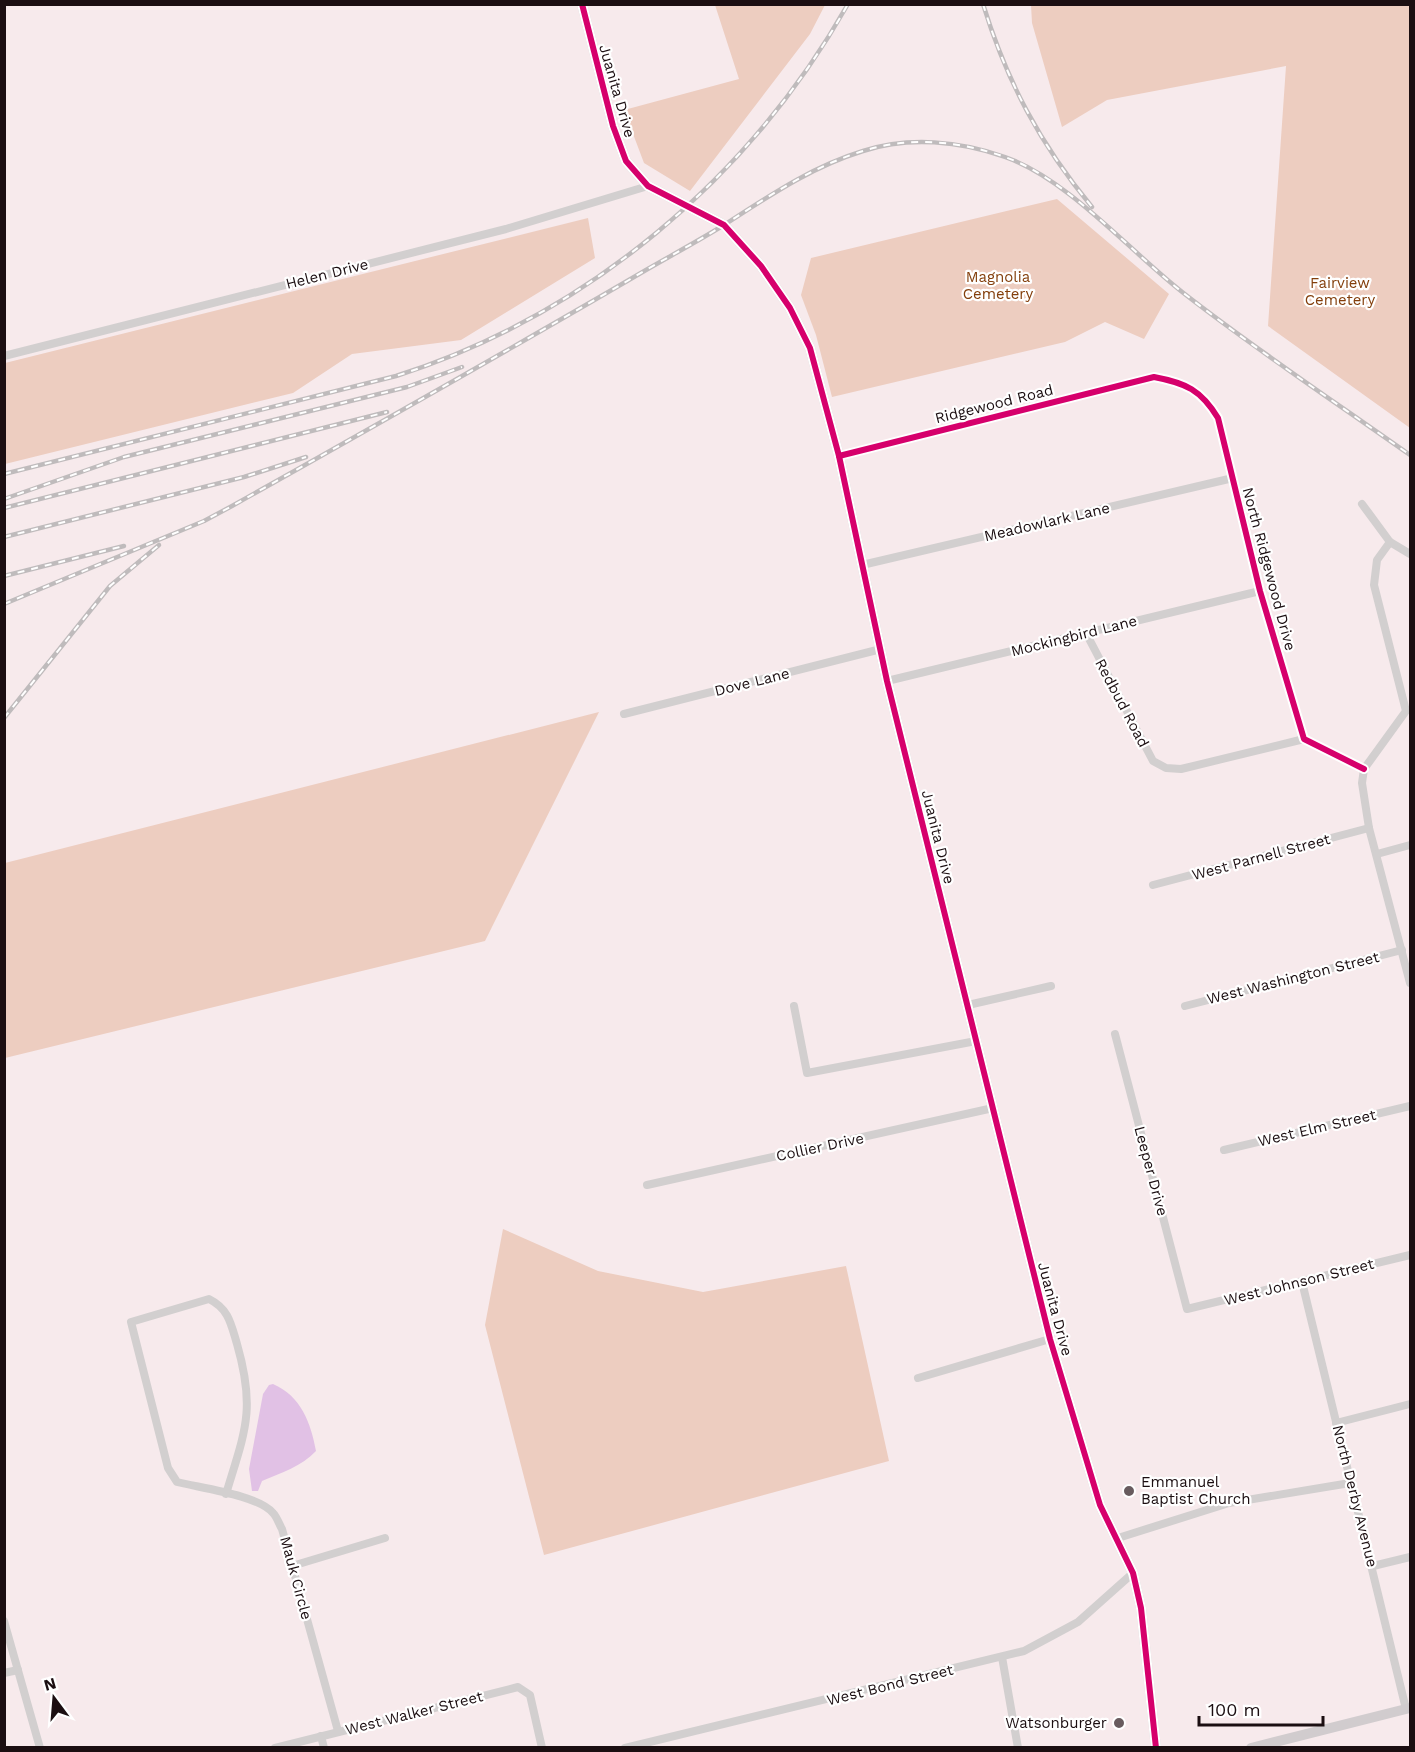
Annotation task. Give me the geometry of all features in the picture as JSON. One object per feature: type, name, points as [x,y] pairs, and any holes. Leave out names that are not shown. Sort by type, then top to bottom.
[{"type":"street","name":"Juanita Drive","points":[[582,4],[613,126],[626,161],[648,186],[689,204],[724,225],[761,266],[790,308],[806,338],[839,456],[887,681],[1050,1339],[1100,1505],[1133,1573],[1141,1608],[1156,1748]]},
{"type":"street","name":"Helen Drive","points":[[4,356],[506,229],[648,186]]},
{"type":"street","name":"Ridgewood Road","points":[[839,456],[1154,377]]},
{"type":"street","name":"North Ridgewood Drive","points":[[1154,377],[1180,382],[1206,399],[1218,418],[1260,591],[1304,739]]},
{"type":"street","name":"Meadowlark Lane","points":[[862,566],[1233,478]]},
{"type":"street","points":[[1362,504],[1390,542],[1410,554]]},
{"type":"street","points":[[1390,542],[1377,560],[1374,585],[1408,710],[1364,769],[1362,783],[1369,828],[1408,965],[1410,983]]},
{"type":"street","name":"Mockingbird Lane","points":[[887,681],[1260,591]]},
{"type":"street","name":"Redbud Road","points":[[1086,633],[1153,761],[1166,768],[1181,769],[1304,739]]},
{"type":"street","name":"Dove Lane","points":[[624,714],[880,649]]},
{"type":"street","points":[[1304,739],[1364,769]]},
{"type":"street","name":"West Parnell Street","points":[[1153,885],[1369,828]]},
{"type":"street","points":[[1377,854],[1410,845]]},
{"type":"street","name":"West Washington Street","points":[[1185,1006],[1402,950]]},
{"type":"street","points":[[968,1005],[1051,986]]},
{"type":"street","points":[[794,1006],[807,1072],[976,1041]]},
{"type":"street","name":"Leeper Drive","points":[[1115,1034],[1187,1309]]},
{"type":"street","name":"West Elm Street","points":[[1224,1150],[1410,1106]]},
{"type":"street","name":"Collier Drive","points":[[647,1185],[993,1108]]},
{"type":"street","name":"West Johnson Street","points":[[1187,1309],[1410,1255]]},
{"type":"street","name":"North Derby Avenue","points":[[1302,1282],[1350,1483],[1408,1709]]},
{"type":"street","name":"Mauk Circle","points":[[226,1494],[246,1429],[249,1404],[246,1376],[228,1313],[221,1305],[209,1299],[131,1322],[168,1468],[177,1482],[258,1502],[272,1512],[282,1529],[338,1731]]},
{"type":"street","points":[[918,1378],[1050,1339]]},
{"type":"street","points":[[1336,1423],[1410,1404]]},
{"type":"street","points":[[1118,1538],[1229,1503],[1350,1483]]},
{"type":"street","points":[[292,1566],[385,1538]]},
{"type":"street","points":[[1373,1566],[1410,1557]]},
{"type":"street","name":"West Bond Street","points":[[625,1748],[1024,1651],[1078,1622],[1133,1573]]},
{"type":"street","points":[[4,1621],[40,1748]]},
{"type":"street","points":[[1002,1657],[1018,1748]]},
{"type":"street","points":[[4,1673],[18,1670]]},
{"type":"street","name":"West Walker Street","points":[[274,1748],[518,1687],[530,1695],[542,1748]]},
{"type":"street","points":[[1251,1748],[1408,1709]]},
{"type":"street","points":[[321,1736],[324,1748]]},
{"type":"green space","points":[[715,5],[825,5],[810,34],[690,191],[644,163],[624,110],[739,79]]},
{"type":"green space","name":"Fairview Cemetery","points":[[1031,5],[1410,5],[1410,428],[1268,326],[1286,66],[1107,100],[1062,127],[1032,23]]},
{"type":"green space","name":"Magnolia Cemetery","points":[[1057,199],[1169,294],[1144,339],[1105,322],[1065,342],[832,397],[816,335],[801,295],[811,258]]},
{"type":"green space","points":[[588,218],[595,258],[461,340],[352,354],[293,393],[5,464],[5,363]]},
{"type":"green space","points":[[599,712],[485,941],[5,1058],[5,863]]},
{"type":"green space","points":[[503,1229],[598,1271],[703,1292],[846,1266],[889,1461],[544,1555],[485,1325]]},
{"type":"shaded area","points":[[273,1384],[283,1389],[298,1403],[308,1421],[316,1451],[298,1465],[262,1481],[258,1491],[252,1491],[249,1469],[263,1394],[269,1385]]},
{"type":"railway","points":[[4,474],[396,376],[466,350],[533,317],[597,278],[656,233],[712,183],[762,127],[808,68],[848,4]]},
{"type":"railway","points":[[983,4],[1003,60],[1027,111],[1056,160],[1092,207]]},
{"type":"railway","points":[[4,604],[204,521],[543,330],[714,231],[791,183],[844,158],[880,146],[898,143],[934,142],[970,147],[1005,157],[1053,182],[1213,316],[1410,455]]},
{"type":"railway","points":[[4,499],[124,457],[407,387],[462,367]]},
{"type":"railway","points":[[4,508],[387,412]]},
{"type":"railway","points":[[4,537],[244,477],[306,457]]},
{"type":"railway","points":[[4,718],[110,586],[159,545]]},
{"type":"railway","points":[[4,576],[124,546]]},
{"type":"cycle path","points":[[582,4],[613,126],[626,161],[648,186],[724,225],[761,266],[790,308],[810,348],[839,456],[887,681],[1050,1339],[1100,1505],[1133,1573],[1141,1608],[1156,1748]]},
{"type":"cycle path","points":[[839,456],[1154,377],[1192,389],[1212,408],[1218,418],[1260,591],[1304,739],[1364,769]]},
{"type":"place","name":"Emmanuel Baptist Church","points":[[1129,1491]]},
{"type":"place","name":"Watsonburger","points":[[1119,1723]]}]
